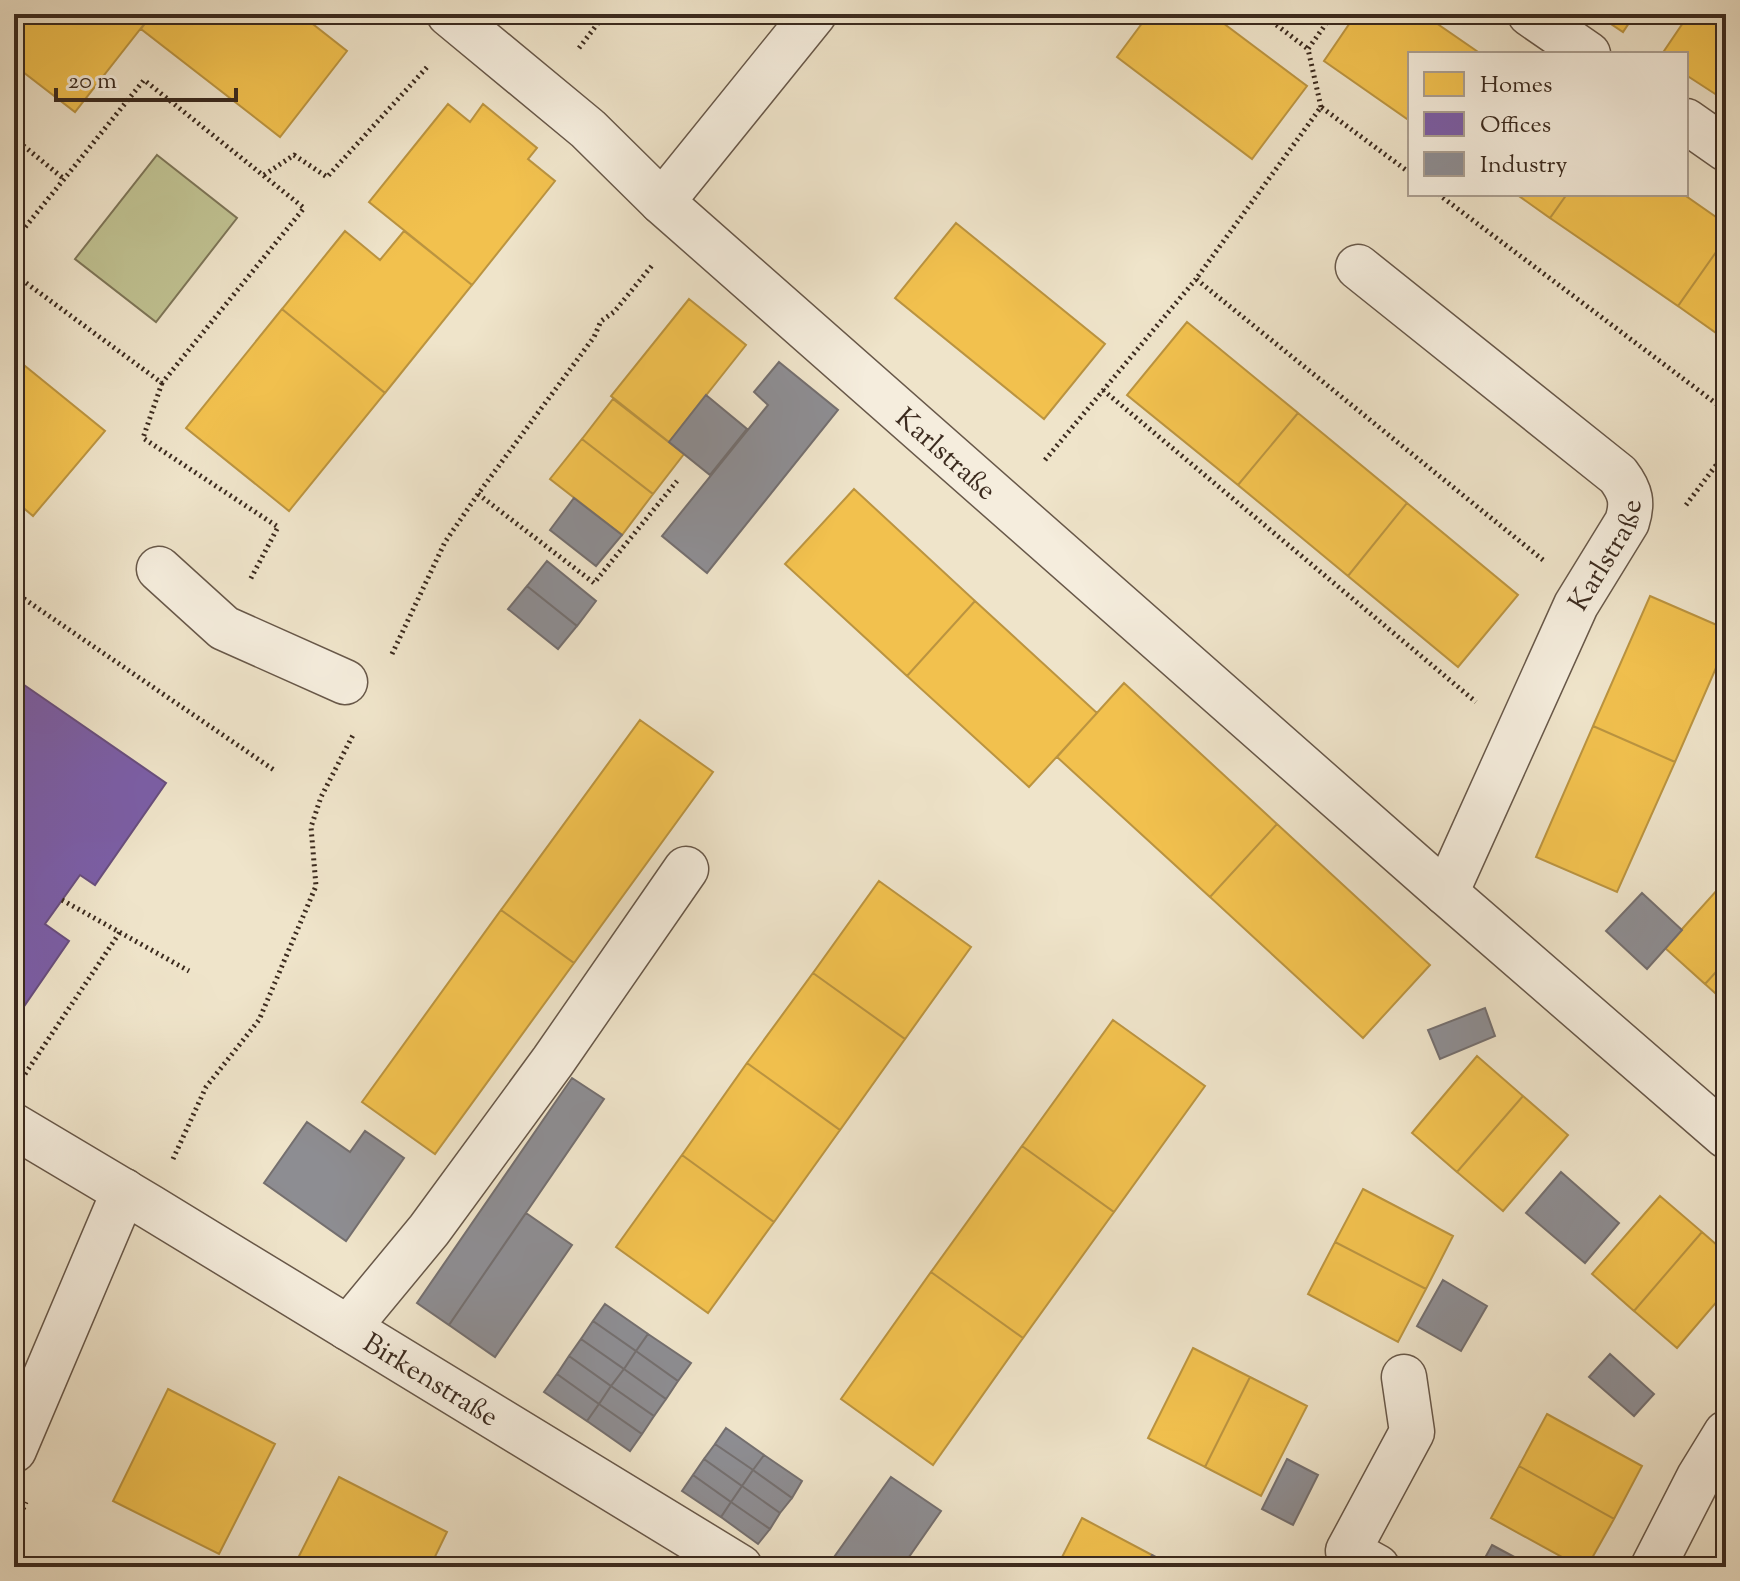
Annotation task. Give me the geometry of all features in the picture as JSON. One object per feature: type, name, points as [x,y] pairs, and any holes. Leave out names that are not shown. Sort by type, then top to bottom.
[{"type":"street","name":"Karlstraße","points":[[449,14],[588,129],[674,213],[1726,1136]]},
{"type":"street","points":[[674,213],[814,14]]},
{"type":"street","points":[[1530,14],[1585,52]]},
{"type":"street","points":[[1688,122],[1726,149]]},
{"type":"street","name":"Karlstraße","points":[[1358,267],[1618,475],[1632,497],[1627,522],[1576,605],[1446,893]]},
{"type":"street","points":[[159,569],[224,628],[352,702]]},
{"type":"street","points":[[348,1328],[429,1230],[553,1061],[686,869]]},
{"type":"street","name":"Birkenstraße","points":[[14,1126],[740,1567]]},
{"type":"street","points":[[14,1450],[137,1199]]},
{"type":"street","points":[[1377,1567],[1348,1551],[1412,1432],[1404,1377]]},
{"type":"street","points":[[1653,1567],[1699,1477],[1726,1433]]},
{"type":"path","points":[[579,48],[605,14]]},
{"type":"path","points":[[1262,14],[1308,49],[1321,107]]},
{"type":"path","points":[[1308,49],[1333,14]]},
{"type":"path","points":[[264,175],[294,155],[327,177],[434,60]]},
{"type":"path","points":[[14,241],[144,80],[304,208],[162,383],[143,438],[278,527],[224,628]]},
{"type":"path","points":[[14,138],[64,179]]},
{"type":"path","points":[[1441,196],[1726,411]]},
{"type":"path","points":[[386,666],[445,542],[594,337],[601,321],[614,312],[674,213]]},
{"type":"path","points":[[14,274],[162,383]]},
{"type":"path","points":[[1045,460],[1196,279]]},
{"type":"path","points":[[1103,390],[1517,736]]},
{"type":"path","points":[[478,494],[594,583],[677,481]]},
{"type":"path","points":[[14,592],[274,770]]},
{"type":"path","points":[[137,1199],[206,1087],[259,1020],[316,886],[311,827],[352,702]]},
{"type":"path","points":[[62,900],[189,971]]},
{"type":"path","points":[[23,1078],[120,932]]},
{"type":"green space","points":[[157,155],[237,218],[156,322],[75,259]]},
{"type":"building: Homes","points":[[14,14],[152,14],[75,112],[14,65]]},
{"type":"building: Homes","points":[[152,14],[300,14],[347,51],[280,137],[141,29]]},
{"type":"building: Homes","points":[[1149,14],[1211,14],[1307,86],[1252,159],[1117,57]]},
{"type":"building: Homes","points":[[1356,14],[1423,14],[1478,52],[1408,52],[1408,120],[1324,61]]},
{"type":"building: Homes","points":[[1596,14],[1635,14],[1623,32]]},
{"type":"building: Homes","points":[[1689,14],[1726,14],[1726,101],[1688,76],[1688,52],[1663,52]]},
{"type":"building: Homes","points":[[448,104],[470,122],[483,104],[537,148],[528,159],[555,181],[472,285],[369,202]]},
{"type":"building: Homes","points":[[1519,196],[1566,196],[1550,218]]},
{"type":"building: Homes","points":[[1566,196],[1686,196],[1726,224],[1726,238],[1678,306],[1550,218]]},
{"type":"building: Homes","points":[[956,223],[1105,344],[1044,419],[895,298]]},
{"type":"building: Homes","points":[[345,231],[380,260],[404,231],[472,285],[385,393],[282,309]]},
{"type":"building: Homes","points":[[1726,238],[1726,340],[1678,306]]},
{"type":"building: Homes","points":[[689,299],[746,345],[669,442],[611,396]]},
{"type":"building: Homes","points":[[282,309],[385,393],[289,511],[186,428]]},
{"type":"building: Homes","points":[[1187,322],[1298,413],[1238,485],[1127,395]]},
{"type":"building: Homes","points":[[14,357],[105,431],[33,516],[14,500]]},
{"type":"building: Homes","points":[[613,399],[684,454],[653,494],[582,439]]},
{"type":"building: Homes","points":[[1298,413],[1407,503],[1348,576],[1238,485]]},
{"type":"building: Homes","points":[[582,439],[653,494],[622,535],[550,479]]},
{"type":"building: Homes","points":[[854,489],[975,601],[907,676],[785,564]]},
{"type":"building: Homes","points":[[1407,503],[1518,595],[1458,667],[1348,576]]},
{"type":"building: Homes","points":[[1650,596],[1726,629],[1726,645],[1675,762],[1593,726]]},
{"type":"building: Homes","points":[[975,601],[1097,713],[1029,787],[907,676]]},
{"type":"building: Homes","points":[[1124,683],[1277,824],[1210,897],[1057,757]]},
{"type":"building: Homes","points":[[640,720],[713,772],[574,963],[501,910]]},
{"type":"building: Homes","points":[[1593,726],[1675,762],[1617,892],[1536,857]]},
{"type":"building: Homes","points":[[1277,824],[1430,965],[1363,1038],[1210,897]]},
{"type":"building: Homes","points":[[1726,880],[1726,961],[1705,984],[1665,948]]},
{"type":"building: Homes","points":[[879,881],[971,947],[905,1039],[813,973]]},
{"type":"building: Homes","points":[[501,910],[574,963],[435,1154],[362,1102]]},
{"type":"building: Homes","points":[[1726,961],[1726,1003],[1705,984]]},
{"type":"building: Homes","points":[[813,973],[905,1039],[840,1130],[747,1063]]},
{"type":"building: Homes","points":[[1113,1020],[1205,1086],[1114,1212],[1022,1146]]},
{"type":"building: Homes","points":[[1477,1056],[1523,1096],[1457,1172],[1412,1133]]},
{"type":"building: Homes","points":[[747,1063],[840,1130],[774,1222],[682,1155]]},
{"type":"building: Homes","points":[[1523,1096],[1568,1135],[1503,1211],[1457,1172]]},
{"type":"building: Homes","points":[[1022,1146],[1114,1212],[1023,1338],[931,1272]]},
{"type":"building: Homes","points":[[682,1155],[774,1222],[708,1313],[616,1247]]},
{"type":"building: Homes","points":[[1363,1189],[1453,1236],[1426,1289],[1335,1242]]},
{"type":"building: Homes","points":[[1660,1196],[1702,1232],[1634,1311],[1592,1274]]},
{"type":"building: Homes","points":[[1702,1232],[1726,1253],[1726,1291],[1677,1348],[1634,1311]]},
{"type":"building: Homes","points":[[1335,1242],[1426,1289],[1398,1342],[1308,1294]]},
{"type":"building: Homes","points":[[931,1272],[1023,1338],[933,1465],[841,1399]]},
{"type":"building: Homes","points":[[1193,1348],[1250,1377],[1205,1467],[1148,1438]]},
{"type":"building: Homes","points":[[1250,1377],[1307,1406],[1261,1496],[1205,1467]]},
{"type":"building: Homes","points":[[168,1389],[275,1444],[219,1554],[113,1501]]},
{"type":"building: Homes","points":[[1547,1414],[1642,1466],[1614,1519],[1519,1466]]},
{"type":"building: Homes","points":[[1519,1466],[1614,1519],[1587,1567],[1580,1567],[1491,1518]]},
{"type":"building: Homes","points":[[339,1477],[447,1532],[430,1567],[294,1566]]},
{"type":"building: Homes","points":[[1082,1518],[1152,1555],[1146,1567],[1057,1567]]},
{"type":"building: Offices","points":[[14,678],[166,783],[95,885],[80,875],[45,924],[69,941],[14,1021]]},
{"type":"building: Industry","points":[[779,362],[838,410],[707,573],[662,536],[768,405],[754,392]]},
{"type":"building: Industry","points":[[706,395],[747,429],[710,475],[669,442]]},
{"type":"building: Industry","points":[[574,498],[622,535],[596,566],[550,530]]},
{"type":"building: Industry","points":[[547,561],[596,601],[577,626],[527,586]]},
{"type":"building: Industry","points":[[527,586],[577,626],[558,649],[508,609]]},
{"type":"building: Industry","points":[[1642,893],[1682,930],[1647,969],[1606,931]]},
{"type":"building: Industry","points":[[1485,1008],[1495,1036],[1440,1059],[1428,1030]]},
{"type":"building: Industry","points":[[572,1078],[604,1099],[449,1325],[417,1303]]},
{"type":"building: Industry","points":[[307,1122],[350,1152],[365,1131],[404,1158],[346,1241],[264,1183]]},
{"type":"building: Industry","points":[[1561,1172],[1619,1223],[1585,1263],[1526,1213]]},
{"type":"building: Industry","points":[[526,1213],[572,1245],[495,1357],[449,1325]]},
{"type":"building: Industry","points":[[1443,1280],[1487,1306],[1461,1351],[1417,1326]]},
{"type":"building: Industry","points":[[605,1304],[648,1334],[636,1351],[593,1321]]},
{"type":"building: Industry","points":[[593,1321],[636,1351],[624,1369],[581,1339]]},
{"type":"building: Industry","points":[[648,1334],[691,1363],[678,1381],[636,1351]]},
{"type":"building: Industry","points":[[581,1339],[624,1369],[611,1386],[569,1356]]},
{"type":"building: Industry","points":[[636,1351],[678,1381],[666,1399],[624,1369]]},
{"type":"building: Industry","points":[[1610,1354],[1654,1394],[1634,1416],[1589,1377]]},
{"type":"building: Industry","points":[[569,1356],[611,1386],[599,1404],[557,1374]]},
{"type":"building: Industry","points":[[624,1369],[666,1399],[654,1416],[611,1386]]},
{"type":"building: Industry","points":[[557,1374],[599,1404],[587,1421],[544,1392]]},
{"type":"building: Industry","points":[[611,1386],[654,1416],[642,1434],[599,1404]]},
{"type":"building: Industry","points":[[599,1404],[642,1434],[630,1451],[587,1421]]},
{"type":"building: Industry","points":[[726,1428],[764,1455],[753,1470],[715,1444]]},
{"type":"building: Industry","points":[[715,1444],[753,1470],[742,1486],[704,1459]]},
{"type":"building: Industry","points":[[764,1455],[802,1481],[792,1498],[753,1470]]},
{"type":"building: Industry","points":[[704,1459],[742,1486],[731,1502],[693,1475]]},
{"type":"building: Industry","points":[[1287,1459],[1318,1475],[1293,1525],[1262,1509]]},
{"type":"building: Industry","points":[[753,1470],[792,1498],[780,1513],[742,1486]]},
{"type":"building: Industry","points":[[693,1475],[731,1502],[721,1517],[682,1491]]},
{"type":"building: Industry","points":[[891,1477],[941,1511],[902,1567],[827,1567]]},
{"type":"building: Industry","points":[[742,1486],[780,1513],[770,1529],[731,1502]]},
{"type":"building: Industry","points":[[731,1502],[770,1529],[758,1544],[721,1517]]},
{"type":"building: Industry","points":[[1492,1545],[1533,1567],[1480,1567]]},
{"type":"building: Industry","points":[[1152,1555],[1174,1567],[1146,1567]]}]
